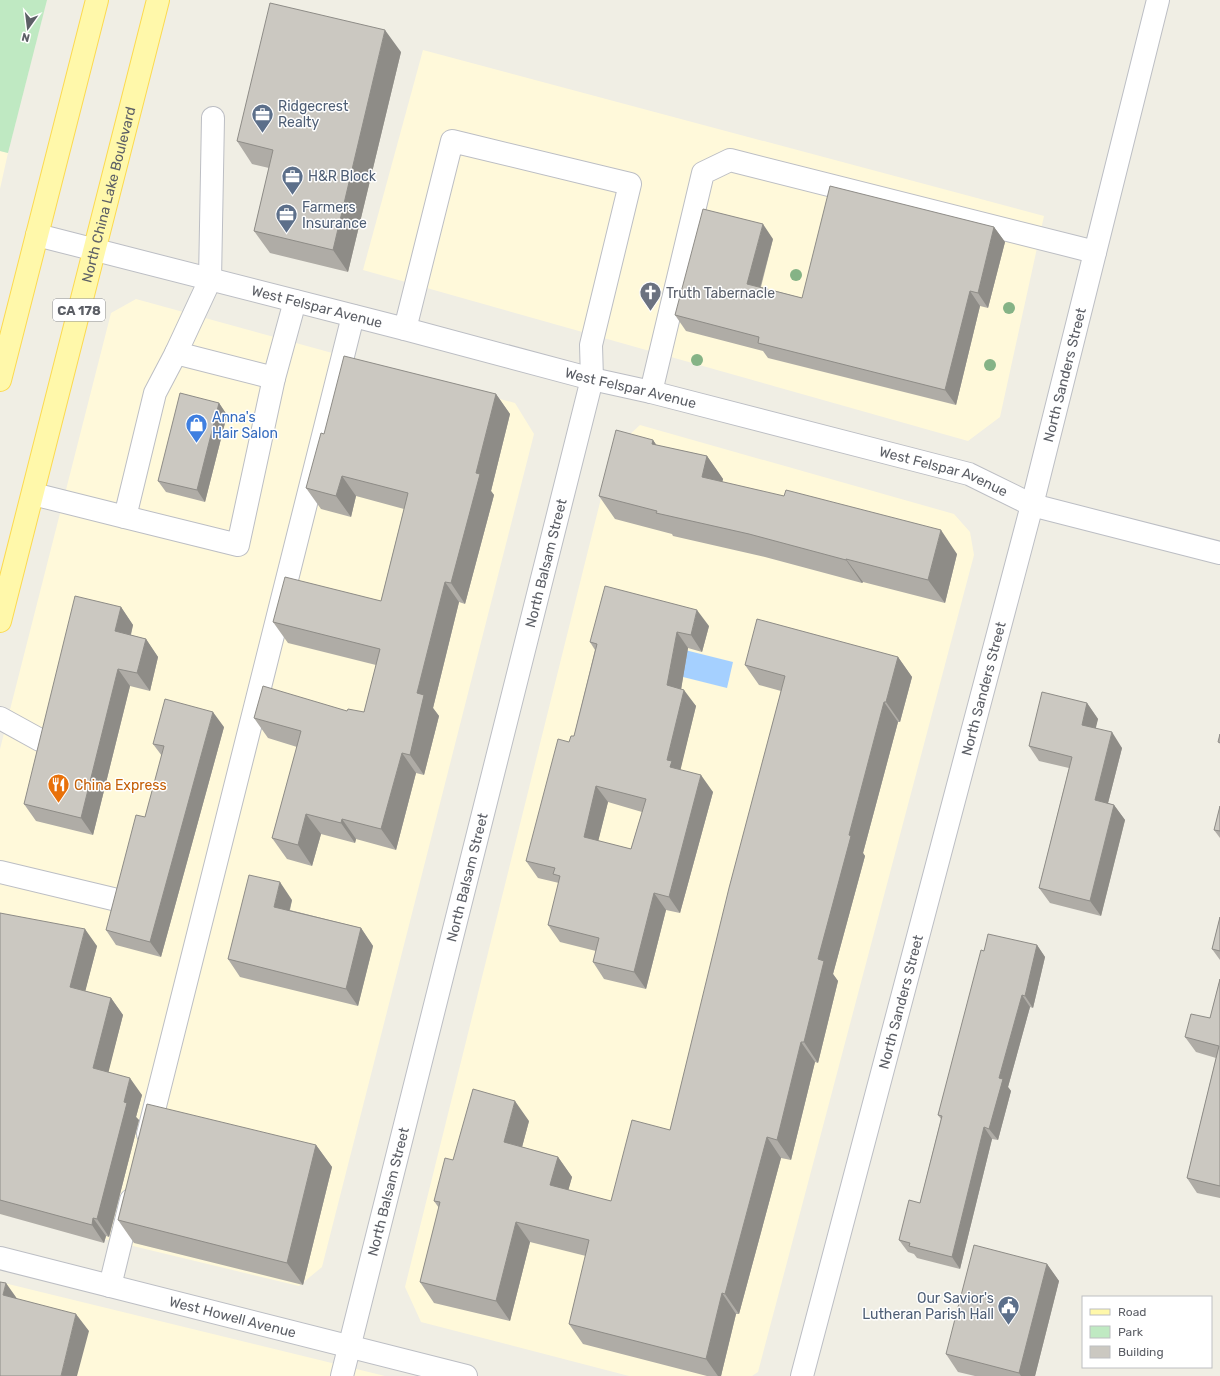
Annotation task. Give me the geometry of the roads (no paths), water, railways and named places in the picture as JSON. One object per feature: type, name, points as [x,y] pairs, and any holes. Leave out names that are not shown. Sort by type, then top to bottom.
[{"type":"main road","points":[[0,380],[97,0]]},
{"type":"main road","name":"North China Lake Boulevard","points":[[0,621],[158,0]]},
{"type":"street","name":"North Sanders Street","points":[[802,1376],[1032,505],[1158,0]]},
{"type":"street","points":[[125,517],[155,393],[176,353],[210,280],[213,118]]},
{"type":"street","name":"North Balsam Street","points":[[342,1376],[592,379],[591,346],[630,184],[452,141],[406,329]]},
{"type":"street","points":[[650,392],[703,173],[730,160],[1095,252]]},
{"type":"street","name":"West Felspar Avenue","points":[[37,235],[94,251],[406,329],[592,379],[650,392],[969,474],[1032,505],[1220,553]]},
{"type":"street","points":[[32,494],[238,545],[274,378],[295,301]]},
{"type":"street","points":[[143,1154],[353,316]]},
{"type":"street","points":[[176,353],[274,378]]},
{"type":"street","points":[[0,718],[40,740]]},
{"type":"street","points":[[0,872],[113,899]]},
{"type":"street","points":[[110,1286],[137,1177]]},
{"type":"street","name":"West Howell Avenue","points":[[0,1258],[466,1376]]},
{"type":"water","points":[[685,650],[733,662],[727,688],[679,676]]},
{"type":"place","name":"Ridgecrest Realty","points":[[262,134]]},
{"type":"place","name":"H&R Block","points":[[292,196]]},
{"type":"place","name":"Farmers Insurance","points":[[286,234]]},
{"type":"place","name":"Truth Tabernacle","points":[[651,312]]},
{"type":"place","name":"Anna's Hair Salon","points":[[196,444]]},
{"type":"place","name":"China Express","points":[[58,804]]},
{"type":"place","name":"Our Savior's Lutheran Parish Hall","points":[[1009,1326]]}]
